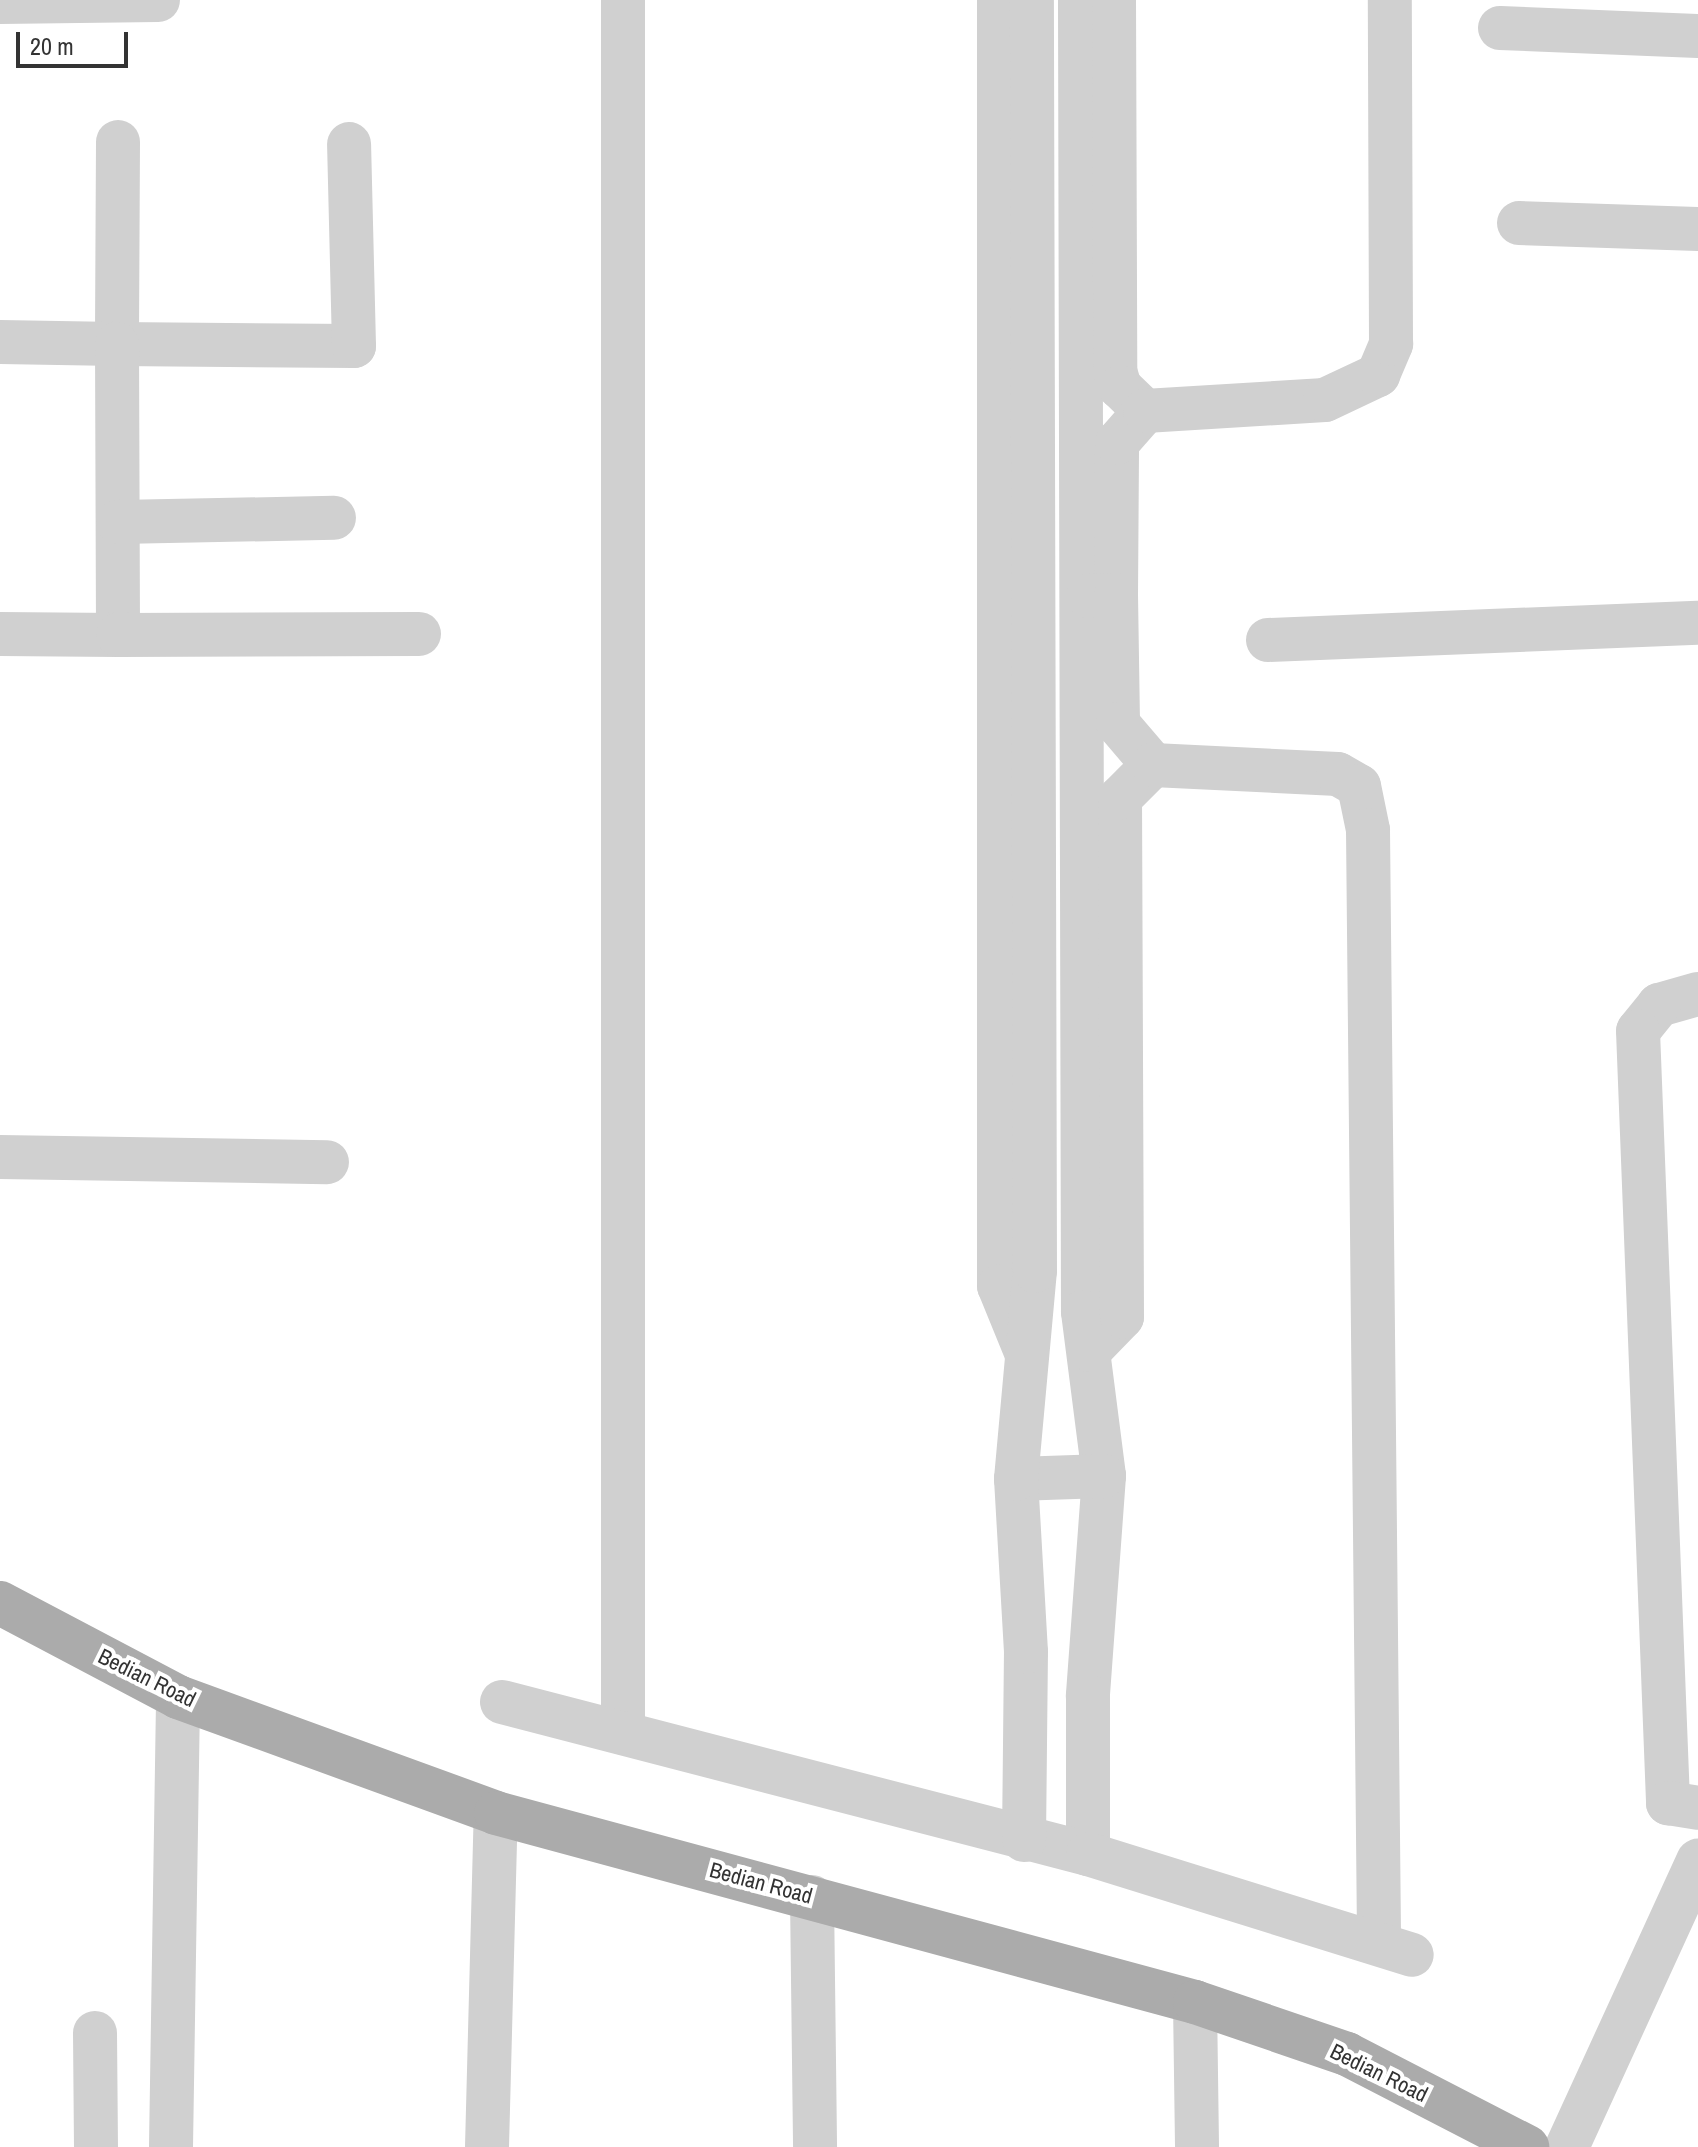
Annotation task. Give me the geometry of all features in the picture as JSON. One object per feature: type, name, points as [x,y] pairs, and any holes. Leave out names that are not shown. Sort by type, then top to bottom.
[{"type":"main road","name":"Bedian Road","points":[[0,1603],[178,1697],[496,1813],[1195,2002],[1347,2054],[1527,2147]]},
{"type":"street","points":[[0,2],[158,0]]},
{"type":"street","points":[[623,0],[623,1733]]},
{"type":"street","points":[[999,0],[999,1286],[1029,1358]]},
{"type":"street","points":[[1024,1840],[1026,1652],[1016,1479],[1035,1271],[1032,0]]},
{"type":"street","points":[[1080,0],[1099,318],[1120,387],[1145,411]]},
{"type":"street","points":[[1088,1854],[1088,1696],[1104,1476],[1090,1350],[1122,1317],[1100,831],[1099,318],[1114,0]]},
{"type":"street","points":[[502,1702],[1024,1840],[1088,1854],[1396,1949],[1367,807],[1359,786],[1338,774],[1153,765],[1118,724],[1100,595],[1117,443],[1145,411],[1325,400],[1378,375],[1391,344],[1390,0]]},
{"type":"street","points":[[1500,28],[1698,36]]},
{"type":"street","points":[[118,142],[118,635]]},
{"type":"street","points":[[0,342],[354,346],[349,144]]},
{"type":"street","points":[[1519,223],[1698,229]]},
{"type":"street","points":[[118,522],[334,518]]},
{"type":"street","points":[[1268,640],[1698,623]]},
{"type":"street","points":[[0,634],[419,634]]},
{"type":"street","points":[[1100,831],[1120,798],[1153,765]]},
{"type":"street","points":[[1698,994],[1659,1005],[1638,1031],[1668,1803],[1698,1808]]},
{"type":"street","points":[[0,1157],[327,1162]]},
{"type":"street","points":[[1016,1479],[1104,1476]]},
{"type":"street","points":[[171,2147],[178,1697]]},
{"type":"street","points":[[487,2147],[496,1813]]},
{"type":"street","points":[[1567,2147],[1698,1861]]},
{"type":"street","points":[[812,1897],[815,2147]]},
{"type":"street","points":[[1195,2002],[1197,2147]]},
{"type":"street","points":[[95,2033],[96,2147]]}]
